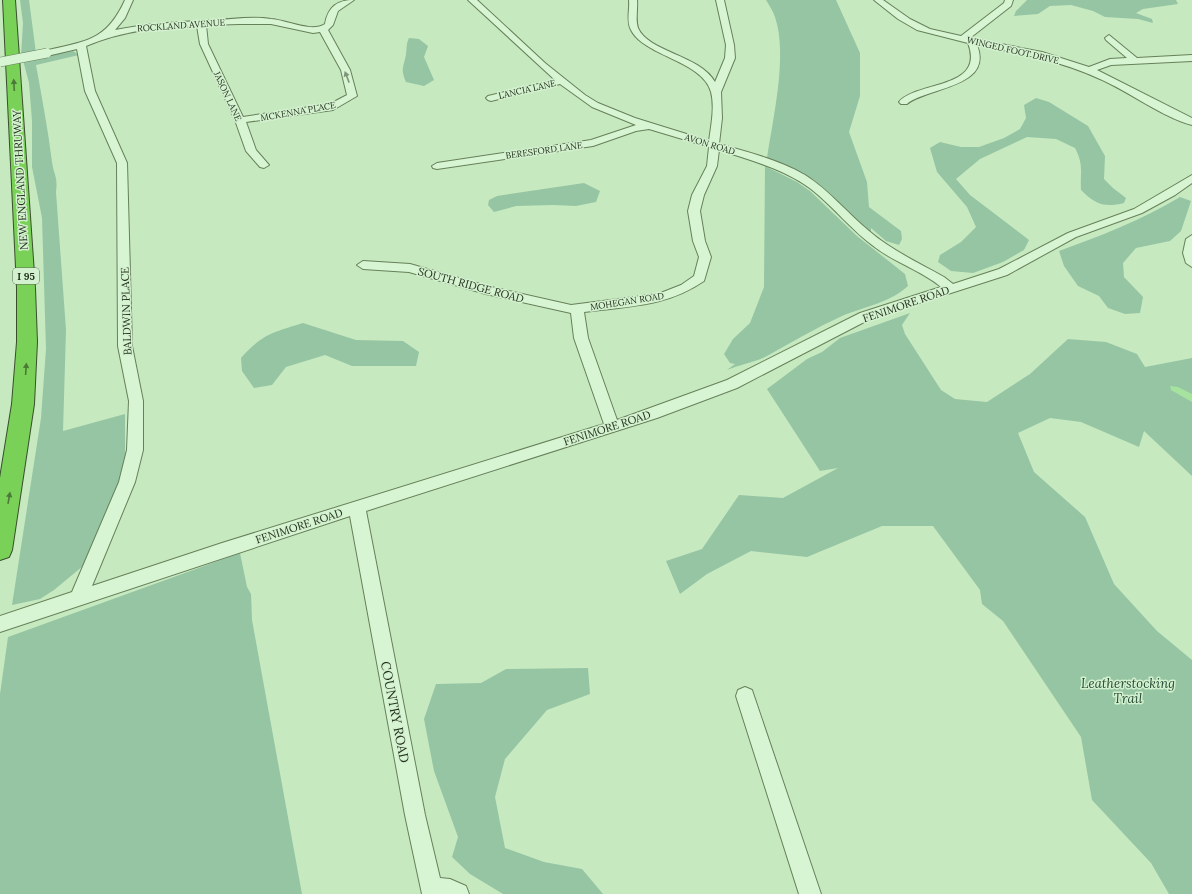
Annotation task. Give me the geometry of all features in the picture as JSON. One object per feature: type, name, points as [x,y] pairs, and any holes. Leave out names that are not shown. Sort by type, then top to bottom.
[{"type":"highway","name":"NEW ENGLAND THRUWAY","points":[[0,550],[23,404],[28,342],[26,280],[9,0]]},
{"type":"street","points":[[107,34],[121,18],[129,0]]},
{"type":"street","points":[[323,29],[329,25],[330,13],[350,0]]},
{"type":"street","name":"AVON ROAD","points":[[472,0],[542,65],[582,97],[595,105],[608,112],[649,126],[759,159],[800,177],[816,188],[865,234],[882,247],[940,280],[950,288]]},
{"type":"street","points":[[633,0],[633,24],[635,31],[642,38],[696,68],[714,85],[716,92]]},
{"type":"street","name":"MOHEGAN ROAD","points":[[612,426],[581,338],[578,308],[660,298],[685,288],[700,278],[705,258],[699,241],[694,211],[698,195],[712,166],[717,118],[716,92],[730,58],[730,45],[720,0]]},
{"type":"street","name":"WINGED FOOT DRIVE","points":[[878,0],[890,10],[917,27],[967,40],[1035,53],[1089,70],[1192,122]]},
{"type":"street","points":[[904,102],[910,97],[958,81],[974,66],[977,56],[976,48],[967,40],[1008,4],[1009,0]]},
{"type":"street","name":"ROCKLAND AVENUE","points":[[0,62],[47,53],[81,44],[107,34],[148,26],[271,21],[313,30],[323,29]]},
{"type":"street","name":"JASON LANE","points":[[201,23],[204,44],[240,120],[251,151],[264,165]]},
{"type":"street","name":"MCKENNA PLACE","points":[[240,120],[333,107],[352,96],[352,88],[341,61],[323,29]]},
{"type":"street","points":[[1109,38],[1134,60]]},
{"type":"street","name":"BALDWIN PLACE","points":[[78,598],[127,482],[135,450],[136,408],[125,346],[122,163],[90,91],[81,44]]},
{"type":"street","points":[[1089,70],[1110,62],[1192,58]]},
{"type":"street","name":"LANCIA LANE","points":[[491,98],[563,81]]},
{"type":"street","name":"BERESFORD LANE","points":[[437,166],[593,143],[634,128],[649,126]]},
{"type":"street","name":"FENIMORE ROAD","points":[[0,624],[652,414],[732,384],[865,316],[1003,272],[1072,236],[1138,211],[1171,193],[1192,178]]},
{"type":"street","points":[[1192,239],[1189,253],[1192,263]]},
{"type":"street","name":"SOUTH RIDGE ROAD","points":[[363,265],[410,268],[538,303],[570,309],[578,308]]},
{"type":"street","name":"COUNTRY ROAD","points":[[357,508],[415,815],[432,891],[450,890],[458,894]]},
{"type":"street","points":[[745,696],[810,894]]},
{"type":"green space","points":[[20,0],[29,0],[36,53],[21,56],[23,23]]},
{"type":"green space","points":[[766,0],[836,0],[860,53],[860,96],[849,132],[867,182],[869,207],[901,231],[902,239],[899,245],[886,241],[871,228],[871,234],[814,180],[767,158],[776,106],[780,68],[780,49],[779,32],[775,17]]},
{"type":"green space","points":[[1027,0],[1176,0],[1178,4],[1143,9],[1136,13],[1152,19],[1153,23],[1138,19],[1105,17],[1093,11],[1071,5],[1050,6],[1038,14],[1014,16],[1016,11]]},
{"type":"green space","points":[[409,38],[419,39],[428,46],[424,57],[434,80],[424,86],[406,82],[403,74]]},
{"type":"green space","points":[[73,51],[79,55],[36,65],[56,179],[66,330],[63,431],[125,414],[125,467],[113,502],[83,566],[54,590],[40,599],[12,605],[41,418],[46,349],[42,218],[32,167],[32,121],[29,83],[23,60]]},
{"type":"green space","points":[[1036,98],[1049,102],[1088,126],[1105,156],[1104,179],[1126,198],[1124,203],[1111,205],[1100,204],[1095,202],[1081,190],[1081,164],[1075,148],[1056,139],[1027,137],[980,159],[956,179],[970,195],[1029,240],[1024,250],[1003,262],[973,273],[951,271],[938,262],[940,255],[961,242],[976,227],[967,207],[937,172],[930,148],[940,142],[961,147],[979,147],[1004,138],[1020,129],[1026,118],[1024,105]]},
{"type":"green space","points":[[765,166],[797,182],[810,191],[857,236],[905,274],[908,286],[901,292],[877,304],[842,316],[813,330],[767,356],[727,370],[735,364],[730,363],[724,354],[733,339],[750,323],[764,287]]},
{"type":"green space","points":[[584,183],[600,191],[596,202],[576,206],[516,206],[494,212],[488,205],[489,200],[497,196]]},
{"type":"green space","points":[[1180,197],[1191,201],[1181,231],[1170,241],[1136,248],[1123,263],[1124,277],[1143,297],[1140,313],[1125,314],[1108,308],[1099,296],[1078,286],[1064,266],[1059,251],[1136,220]]},
{"type":"green space","name":"Leatherstocking Trail","points":[[910,313],[902,325],[905,334],[941,390],[955,399],[987,402],[1030,374],[1068,339],[1106,342],[1137,354],[1145,367],[1192,358],[1192,476],[1144,431],[1139,447],[1081,422],[1050,418],[1018,433],[1034,472],[1085,517],[1114,584],[1157,631],[1192,660],[1192,894],[1169,894],[1151,863],[1092,800],[1081,737],[1003,621],[982,604],[980,590],[933,526],[882,526],[807,557],[751,551],[707,574],[680,594],[666,561],[702,549],[739,495],[783,498],[838,468],[820,471],[767,389],[807,359],[822,352],[840,338]]},
{"type":"green space","points":[[303,323],[356,340],[403,341],[419,352],[416,366],[352,366],[325,355],[286,367],[272,385],[254,388],[242,371],[241,358],[255,344],[269,335]]},
{"type":"green space","points":[[240,553],[247,587],[251,594],[252,620],[302,894],[0,894],[0,694],[8,637]]},
{"type":"green space","points":[[588,668],[590,694],[547,710],[505,759],[495,797],[505,848],[544,862],[582,869],[603,894],[503,894],[470,874],[452,857],[458,837],[434,771],[424,719],[436,684],[481,683],[506,669]]},
{"type":"sand","points":[[1170,386],[1178,387],[1192,394],[1192,402],[1171,390]]}]
